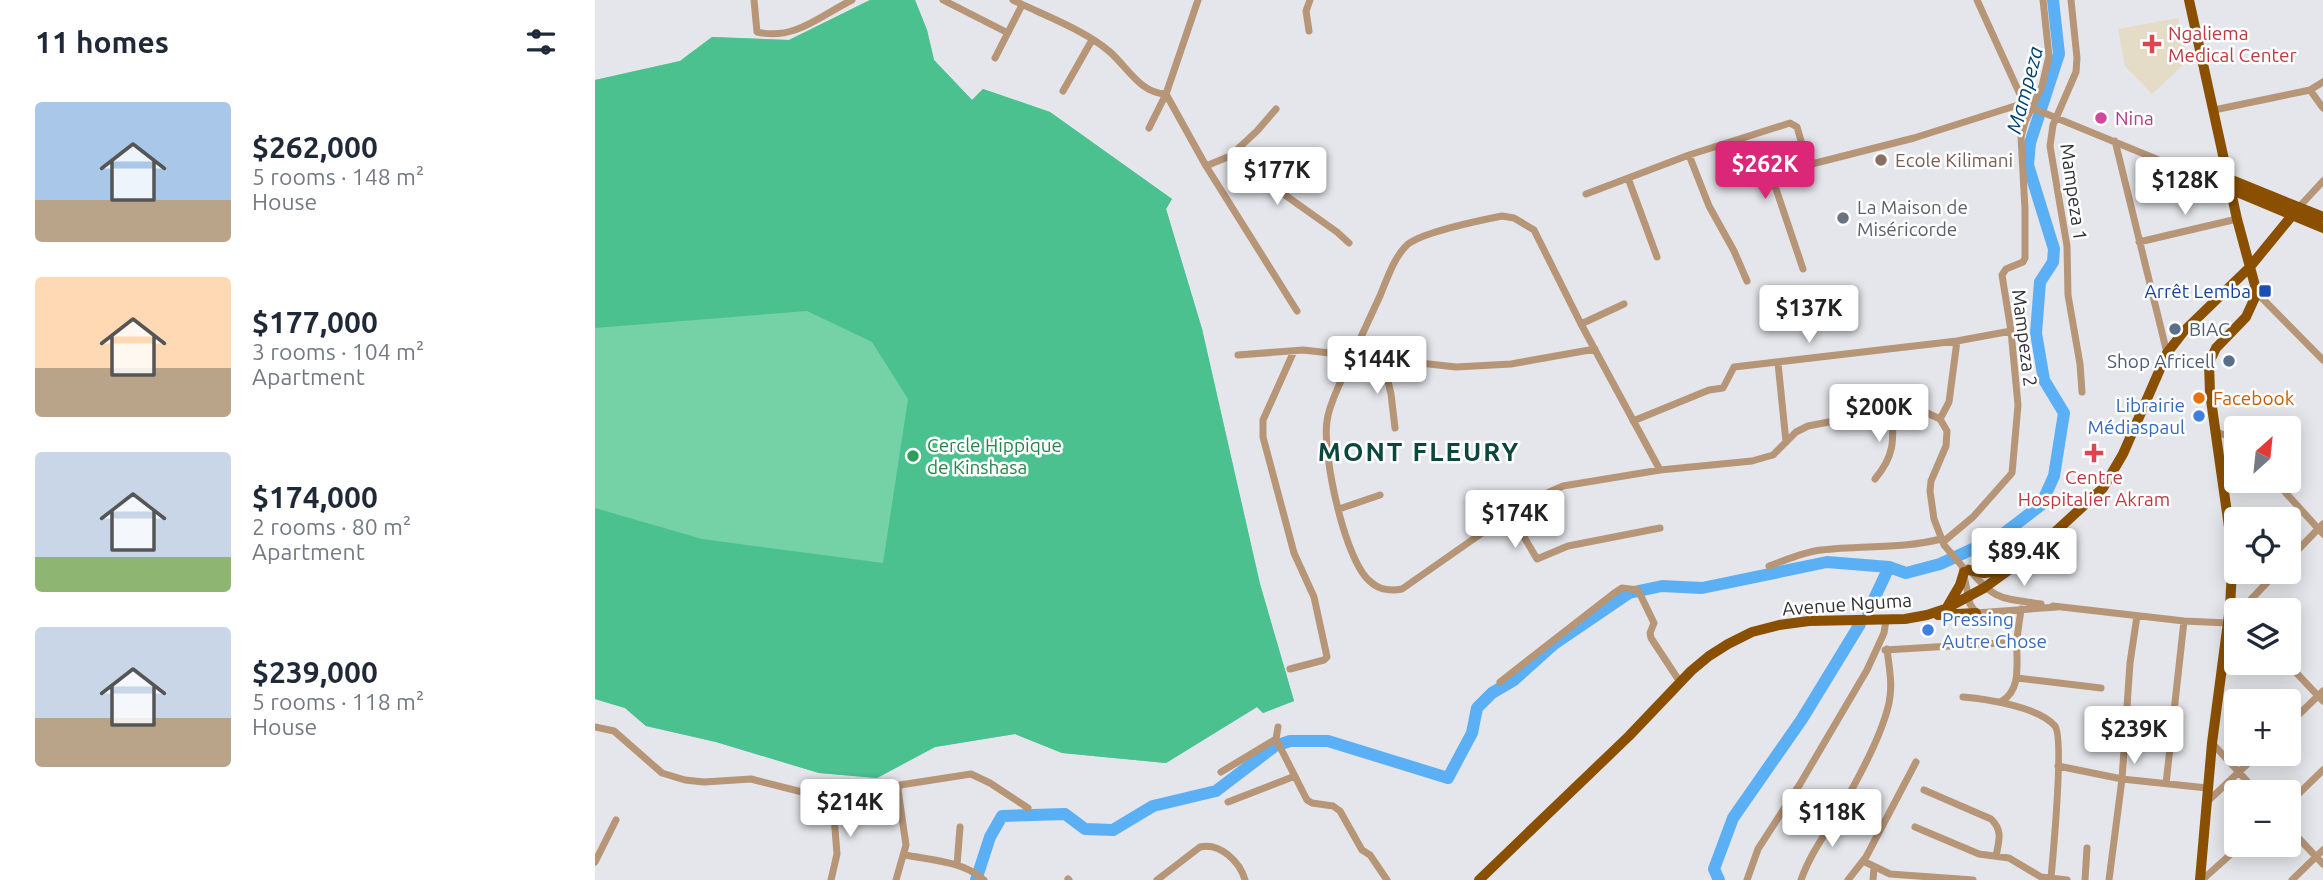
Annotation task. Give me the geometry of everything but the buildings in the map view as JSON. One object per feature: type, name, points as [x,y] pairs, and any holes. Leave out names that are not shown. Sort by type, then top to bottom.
[{"type":"main road","points":[[2189,0],[2237,219],[2257,293],[2246,317],[2216,348],[2209,363],[2210,393],[2232,555],[2229,598]]},
{"type":"main road","points":[[2229,178],[2296,211],[2323,228]]},
{"type":"main road","points":[[2232,190],[2323,217]]},
{"type":"main road","name":"Avenue Nguma","points":[[1479,880],[1709,656],[1752,632],[1779,625],[1809,621],[1886,620],[1927,615],[1945,609],[1984,588],[2031,554],[2103,488],[2123,454],[2167,353],[2184,331],[2249,268],[2296,211]]},
{"type":"main road","points":[[1945,609],[1960,585],[1965,568],[1984,573],[2010,569]]},
{"type":"main road","points":[[1927,615],[1976,613]]},
{"type":"main road","points":[[2201,880],[2211,743],[2224,651]]},
{"type":"street","points":[[754,0],[757,32],[768,34],[798,31],[852,0]]},
{"type":"street","points":[[943,0],[1008,33]]},
{"type":"street","points":[[1013,0],[1092,40],[1110,52],[1145,88],[1157,94],[1166,94]]},
{"type":"street","points":[[1149,128],[1166,94],[1198,0]]},
{"type":"street","points":[[1309,31],[1307,11],[1310,0]]},
{"type":"street","points":[[1977,0],[2023,101],[2034,109],[2232,190]]},
{"type":"street","name":"Mampeza 2","points":[[1944,543],[1973,517],[2012,472],[2018,413],[2011,331],[2002,275],[2006,269],[2021,264],[2024,260],[2025,209],[2021,137],[2042,86],[2049,56],[2043,0]]},
{"type":"street","name":"Mampeza 1","points":[[2071,0],[2077,65],[2074,80],[2055,117],[2050,146],[2067,246],[2068,295],[2082,392]]},
{"type":"street","points":[[995,58],[1022,5]]},
{"type":"street","points":[[1063,92],[1092,40]]},
{"type":"street","points":[[2214,110],[2310,90],[2323,82]]},
{"type":"street","points":[[2310,90],[2323,108]]},
{"type":"street","points":[[1166,94],[1206,166],[1297,311]]},
{"type":"street","points":[[1803,270],[1773,180],[1808,165],[1914,138],[2018,105],[2023,101]]},
{"type":"street","points":[[1206,166],[1230,156],[1276,109]]},
{"type":"street","points":[[1586,194],[1689,155],[1790,123],[1797,127],[1808,165]]},
{"type":"street","points":[[2115,141],[2167,353]]},
{"type":"street","points":[[1689,155],[1709,206],[1747,281]]},
{"type":"street","points":[[1230,156],[1349,243]]},
{"type":"street","points":[[2199,177],[2229,178]]},
{"type":"street","points":[[1628,178],[1657,257]]},
{"type":"street","points":[[2296,211],[2323,181]]},
{"type":"street","points":[[1660,470],[1534,230],[1514,218],[1502,216],[1426,236],[1406,245],[1390,274],[1331,405],[1326,434],[1329,468],[1344,529],[1365,577],[1380,587],[1395,590],[1414,583],[1510,513],[1563,486],[1660,470],[1767,458],[1808,426],[1830,420],[1923,411],[1940,419],[1948,438],[1933,475],[1930,491],[1934,519],[1944,543],[1984,588],[2003,599],[2057,607],[2224,623]]},
{"type":"street","points":[[2139,242],[2237,219]]},
{"type":"street","points":[[2257,293],[2323,360]]},
{"type":"street","points":[[1581,324],[1624,304]]},
{"type":"street","points":[[1633,421],[1692,397],[1723,388],[1734,367],[1957,341],[2011,331]]},
{"type":"street","points":[[1940,419],[1949,402],[1957,341]]},
{"type":"street","points":[[1238,355],[1303,350],[1467,367],[1511,364],[1595,349]]},
{"type":"street","points":[[1290,669],[1327,657],[1314,597],[1294,553],[1263,437],[1263,421],[1294,351]]},
{"type":"street","points":[[1383,360],[1395,428]]},
{"type":"street","points":[[1778,363],[1786,442]]},
{"type":"street","points":[[1875,479],[1888,464],[1892,448],[1892,413]]},
{"type":"street","points":[[2216,432],[2224,435]]},
{"type":"street","points":[[2287,494],[2321,529],[2301,548]]},
{"type":"street","points":[[1339,509],[1380,495]]},
{"type":"street","points":[[1510,513],[1537,559],[1568,546],[1660,528]]},
{"type":"street","points":[[1769,565],[1818,550],[1868,545],[1944,543]]},
{"type":"street","points":[[1965,568],[1968,597],[1976,613],[2057,607]]},
{"type":"street","points":[[2252,598],[2265,584]]},
{"type":"street","points":[[1500,682],[1622,588],[1638,591],[1654,623],[1651,638],[1680,682]]},
{"type":"street","points":[[2002,701],[2009,695],[2017,678],[2021,609]]},
{"type":"street","points":[[2109,880],[2122,779],[2130,663],[2137,615]]},
{"type":"street","points":[[1747,880],[1758,849],[1800,784],[1877,650],[1886,620]]},
{"type":"street","points":[[2166,784],[2184,621]]},
{"type":"street","points":[[1877,650],[2017,642]]},
{"type":"street","points":[[1801,880],[1809,858],[1841,807],[1880,731],[1889,702],[1891,681],[1887,649]]},
{"type":"street","points":[[2299,675],[2321,696],[2301,714]]},
{"type":"street","points":[[2017,678],[2101,688]]},
{"type":"street","points":[[1963,697],[2002,701],[2035,714],[2056,727],[2059,734],[2058,766],[2051,878]]},
{"type":"street","points":[[595,727],[614,732],[662,773],[704,782],[756,780],[830,799],[833,804],[837,854],[831,880]]},
{"type":"street","points":[[1278,727],[1278,741],[1309,802],[1333,806],[1339,811],[1362,850],[1370,855],[1387,880]]},
{"type":"street","points":[[1221,772],[1278,741]]},
{"type":"street","points":[[2211,743],[2247,780]]},
{"type":"street","points":[[1848,880],[1863,861],[1916,762]]},
{"type":"street","points":[[2058,766],[2122,779],[2207,788]]},
{"type":"street","points":[[2207,803],[2246,766]]},
{"type":"street","points":[[2301,792],[2323,771]]},
{"type":"street","points":[[896,880],[907,845],[898,790],[901,784],[974,775],[1028,808]]},
{"type":"street","points":[[1228,802],[1295,776]]},
{"type":"street","points":[[1924,790],[1991,819],[1998,825],[2000,834],[1996,856]]},
{"type":"street","points":[[595,862],[616,820]]},
{"type":"street","points":[[957,865],[960,827]]},
{"type":"street","points":[[1915,827],[1979,854],[2009,858],[2041,879],[2067,880]]},
{"type":"street","points":[[2301,841],[2323,864]]},
{"type":"street","points":[[1157,880],[1200,847],[1207,845],[1219,849],[1239,866],[1245,880]]},
{"type":"street","points":[[2085,880],[2087,848]]},
{"type":"street","points":[[2292,880],[2323,850]]},
{"type":"street","points":[[905,855],[957,865],[974,872],[984,880]]},
{"type":"street","points":[[2201,880],[2227,857]]},
{"type":"street","points":[[1863,861],[1889,877],[1973,880]]},
{"type":"street","points":[[1873,880],[1874,868]]},
{"type":"shaded area","name":"Ngaliema Medical Center","points":[[2178,18],[2189,60],[2152,94],[2125,66],[2118,29]]},
{"type":"green space","name":"Cercle Hippique de Kinshasa","points":[[870,0],[915,0],[927,30],[934,60],[972,100],[983,89],[1050,112],[1172,199],[1166,209],[1202,329],[1260,584],[1294,701],[1263,713],[1257,707],[1166,763],[1062,753],[1015,734],[935,747],[877,778],[819,773],[716,742],[646,726],[625,708],[595,699],[595,80],[680,61],[712,37],[789,40]]},
{"type":"green space","name":"Cercle Hippique de Kinshasa","points":[[870,0],[915,0],[927,30],[934,60],[972,100],[983,89],[1050,112],[1172,199],[1166,209],[1202,329],[1260,584],[1294,701],[1263,713],[1257,707],[1166,763],[1062,753],[1015,734],[935,747],[877,778],[819,773],[716,742],[646,726],[625,708],[595,699],[595,508],[702,539],[883,563],[908,399],[872,342],[807,311],[595,328],[595,80],[680,61],[712,37],[789,40]]},
{"type":"waterway","name":"Mampeza","points":[[976,880],[990,837],[1002,816],[1065,814],[1085,829],[1113,830],[1153,806],[1216,791],[1275,746],[1290,741],[1328,741],[1448,778],[1472,733],[1477,708],[1492,693],[1514,680],[1554,644],[1629,593],[1662,586],[1702,588],[1827,562],[1889,567],[1906,573],[1940,564],[1999,537],[2041,505],[2054,476],[2064,413],[2044,380],[2036,333],[2040,282],[2053,262],[2054,249],[2028,165],[2030,143],[2059,54],[2053,0]]},
{"type":"waterway","points":[[1868,612],[1889,567]]},
{"type":"waterway","points":[[1719,880],[1714,869],[1733,818],[1802,719],[1860,624]]},
{"type":"place","name":"Ngaliema Medical Center","points":[[2152,44]]},
{"type":"place","name":"Nina","points":[[2101,118]]},
{"type":"place","name":"Ecole Kilimani","points":[[1881,160]]},
{"type":"place","name":"La Maison de Miséricorde","points":[[1843,218]]},
{"type":"place","name":"Arrêt Lemba","points":[[2265,291]]},
{"type":"place","name":"BIAC","points":[[2175,329]]},
{"type":"place","name":"Shop Africell","points":[[2229,361]]},
{"type":"place","name":"Facebook","points":[[2199,398]]},
{"type":"place","name":"Librairie Médiaspaul","points":[[2199,416]]},
{"type":"place","name":"Centre Hospitalier Akram","points":[[2094,453]]},
{"type":"place","name":"Cercle Hippique de Kinshasa","points":[[913,456]]},
{"type":"place","name":"Pressing Autre Chose","points":[[1928,630]]},
{"type":"district","name":"MONT FLEURY","points":[[1419,452]]}]
